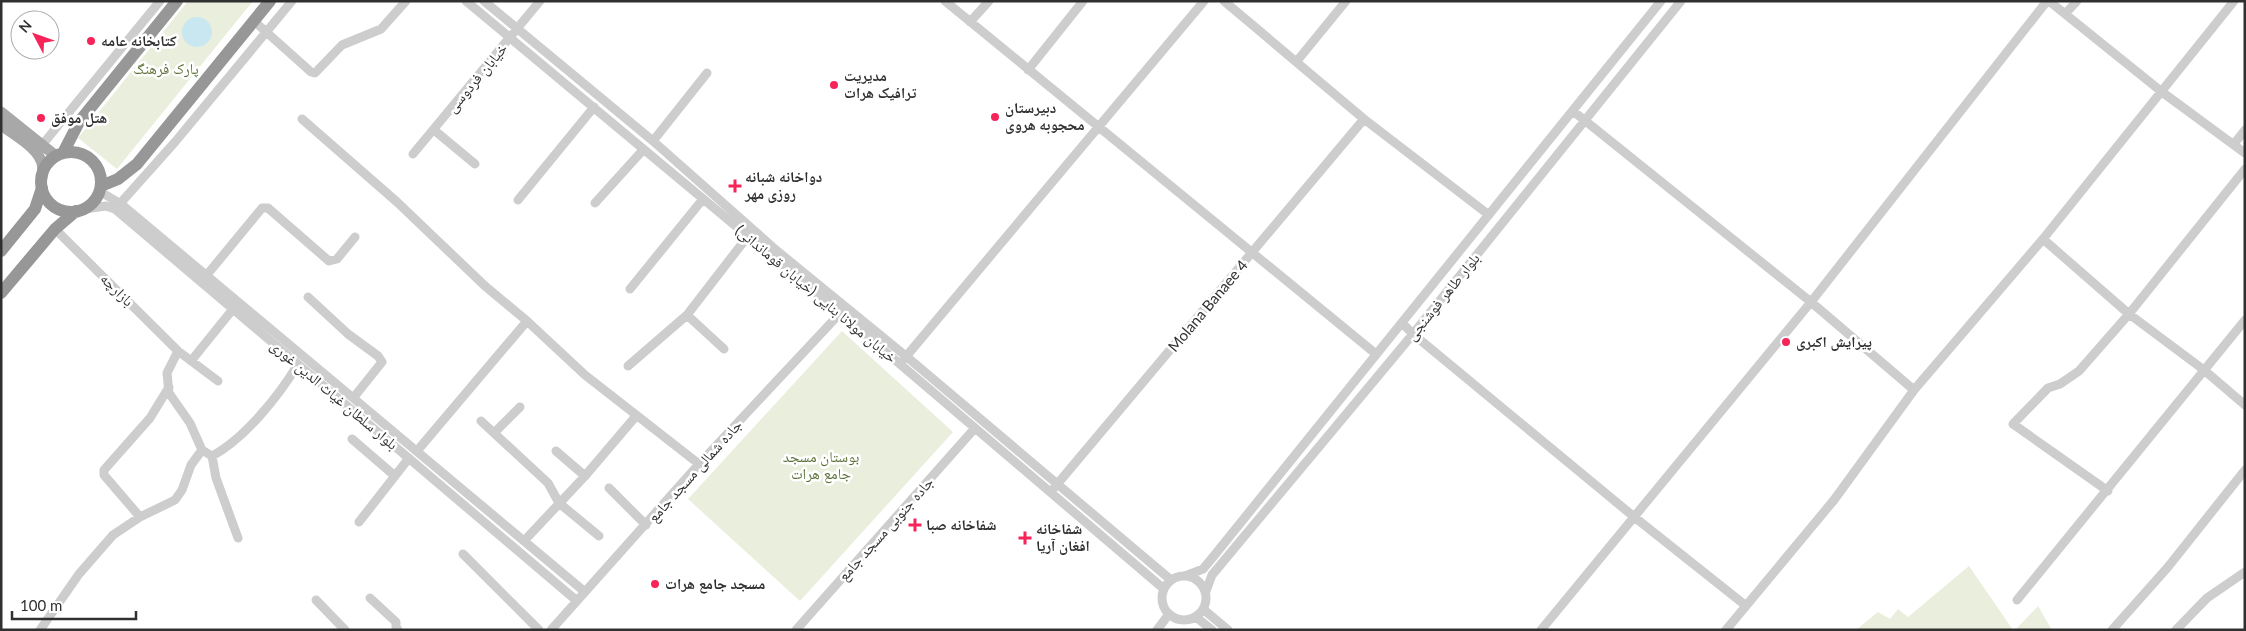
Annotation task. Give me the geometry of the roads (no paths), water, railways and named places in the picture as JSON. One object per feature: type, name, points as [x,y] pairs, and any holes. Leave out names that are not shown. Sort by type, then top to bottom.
[{"type":"highway","points":[[1,251],[36,209],[44,169],[59,154],[79,122],[177,1]]},
{"type":"highway","points":[[100,188],[118,179],[137,164],[270,1]]},
{"type":"highway","points":[[1,293],[55,229],[96,198],[100,188],[98,167],[83,154],[73,152],[59,154]]},
{"type":"highway","points":[[42,182],[45,196],[58,209],[80,210]]},
{"type":"main road","points":[[1,112],[39,148],[44,169],[42,182]]},
{"type":"main road","points":[[1,125],[39,148],[59,154]]},
{"type":"street","points":[[39,148],[160,1]]},
{"type":"street","points":[[80,210],[118,206],[175,142],[292,1]]},
{"type":"street","points":[[254,21],[311,72],[315,73],[342,45],[381,29],[406,1]]},
{"type":"street","name":"خیابان مولانا بنایی (خیابان قوماندانی)","points":[[466,1],[748,236],[907,357],[1171,580]]},
{"type":"street","name":"خیابان مولانا بنایی (خیابان قوماندانی)","points":[[484,1],[653,140],[843,310],[898,364],[1164,589]]},
{"type":"street","name":"خیابان فردوسی","points":[[413,154],[511,39],[540,1]]},
{"type":"street","points":[[945,1],[1376,354]]},
{"type":"street","points":[[970,22],[988,1]]},
{"type":"street","points":[[1028,70],[1083,1]]},
{"type":"street","points":[[898,364],[907,357],[1204,1]]},
{"type":"street","points":[[1224,1],[1364,119],[1488,215]]},
{"type":"street","points":[[1297,62],[1346,1]]},
{"type":"street","name":"بلوار طاهر فوشنجی","points":[[1185,576],[1202,569],[1661,1]]},
{"type":"street","name":"بلوار طاهر فوشنجی","points":[[1206,591],[1212,575],[1413,334],[1681,1]]},
{"type":"street","points":[[1540,630],[1812,302],[2048,1],[2162,92],[2245,153]]},
{"type":"street","points":[[2065,14],[2077,1]]},
{"type":"street","points":[[1740,630],[1729,626],[1834,500],[1914,390],[2043,239],[2234,1]]},
{"type":"street","points":[[653,140],[707,73]]},
{"type":"street","points":[[518,200],[594,107]]},
{"type":"street","points":[[1573,111],[1812,302],[1914,390]]},
{"type":"street","points":[[302,119],[397,202],[484,286],[527,321],[585,375],[699,464]]},
{"type":"street","name":"Molana Banaee 4","points":[[1050,492],[1364,119]]},
{"type":"street","points":[[434,130],[475,164]]},
{"type":"street","points":[[2234,144],[2245,130]]},
{"type":"street","points":[[595,203],[643,150]]},
{"type":"street","points":[[2108,491],[2013,424],[2048,388],[2060,384],[2079,371],[2129,314],[2245,169]]},
{"type":"street","points":[[100,188],[118,206],[354,398],[584,592]]},
{"type":"street","points":[[630,289],[703,199]]},
{"type":"street","name":"بلوار سلطان غیاث الدین غوری","points":[[118,206],[234,309],[577,601]]},
{"type":"street","points":[[206,276],[262,208],[268,208],[329,262],[337,259],[355,237]]},
{"type":"street","name":"بازارچه","points":[[55,229],[178,351],[218,381]]},
{"type":"street","points":[[628,366],[686,315],[748,236]]},
{"type":"street","points":[[2043,239],[2129,314],[2204,370],[2245,405]]},
{"type":"street","points":[[308,297],[348,334],[378,356],[382,362],[354,398]]},
{"type":"street","points":[[191,361],[234,309]]},
{"type":"street","name":"جاده شمالی مسجد جامع","points":[[551,630],[699,464],[843,310]]},
{"type":"street","points":[[686,315],[724,349]]},
{"type":"street","points":[[2017,600],[2108,491],[2245,320]]},
{"type":"street","points":[[417,451],[527,321]]},
{"type":"street","points":[[1402,322],[1413,334],[1745,606]]},
{"type":"street","points":[[178,351],[166,373],[169,392],[190,423],[202,450],[212,456],[216,478],[238,538]]},
{"type":"street","points":[[212,456],[227,448],[280,393],[298,364]]},
{"type":"street","points":[[140,517],[104,475],[104,470],[150,418],[169,387]]},
{"type":"street","points":[[494,433],[520,408]]},
{"type":"street","points":[[524,541],[585,476],[636,416]]},
{"type":"street","points":[[481,421],[548,483],[559,503],[599,536]]},
{"type":"street","name":"جاده جنوبی مسجد جامع","points":[[796,630],[975,428]]},
{"type":"street","points":[[352,439],[395,476]]},
{"type":"street","points":[[40,630],[85,567],[114,535],[140,517],[175,500],[182,490],[191,465],[202,450]]},
{"type":"street","points":[[556,451],[585,476]]},
{"type":"street","points":[[359,522],[409,458]]},
{"type":"street","points":[[2112,630],[2168,567],[2245,470]]},
{"type":"street","points":[[609,488],[646,525]]},
{"type":"street","points":[[462,554],[539,630]]},
{"type":"street","points":[[2176,630],[2207,598],[2245,572]]},
{"type":"street","points":[[1185,576],[1196,579],[1206,591],[1203,609],[1196,616],[1182,620],[1169,614],[1163,602],[1164,589],[1171,580],[1185,576]]},
{"type":"street","points":[[370,598],[396,622],[396,629]]},
{"type":"street","points":[[316,600],[345,630]]},
{"type":"street","points":[[1203,609],[1228,630]]},
{"type":"street","points":[[1157,630],[1169,614]]},
{"type":"street","points":[[1196,616],[1212,630]]},
{"type":"water","points":[[197,17],[208,21],[212,32],[208,43],[197,47],[186,43],[182,32],[186,21]]},
{"type":"place","name":"کتابخانه عامه","points":[[91,41]]},
{"type":"place","name":"مدیریت ترافیک هرات","points":[[834,85]]},
{"type":"place","name":"دبیرستان محجوبه هروی","points":[[995,117]]},
{"type":"place","name":"هتل موفق","points":[[41,118]]},
{"type":"place","name":"دواخانه شبانه روزی مهر","points":[[735,186]]},
{"type":"place","name":"پیرایش اکبری","points":[[1786,342]]},
{"type":"place","name":"شفاخانه صبا","points":[[915,525]]},
{"type":"place","name":"شفاخانه افغان آریا","points":[[1025,538]]},
{"type":"place","name":"مسجد جامع هرات","points":[[655,584]]},
{"type":"park label","name":"پارک فرهنگ","points":[[166,69]]},
{"type":"park label","name":"بوستان مسجد جامع هرات","points":[[821,466]]}]
